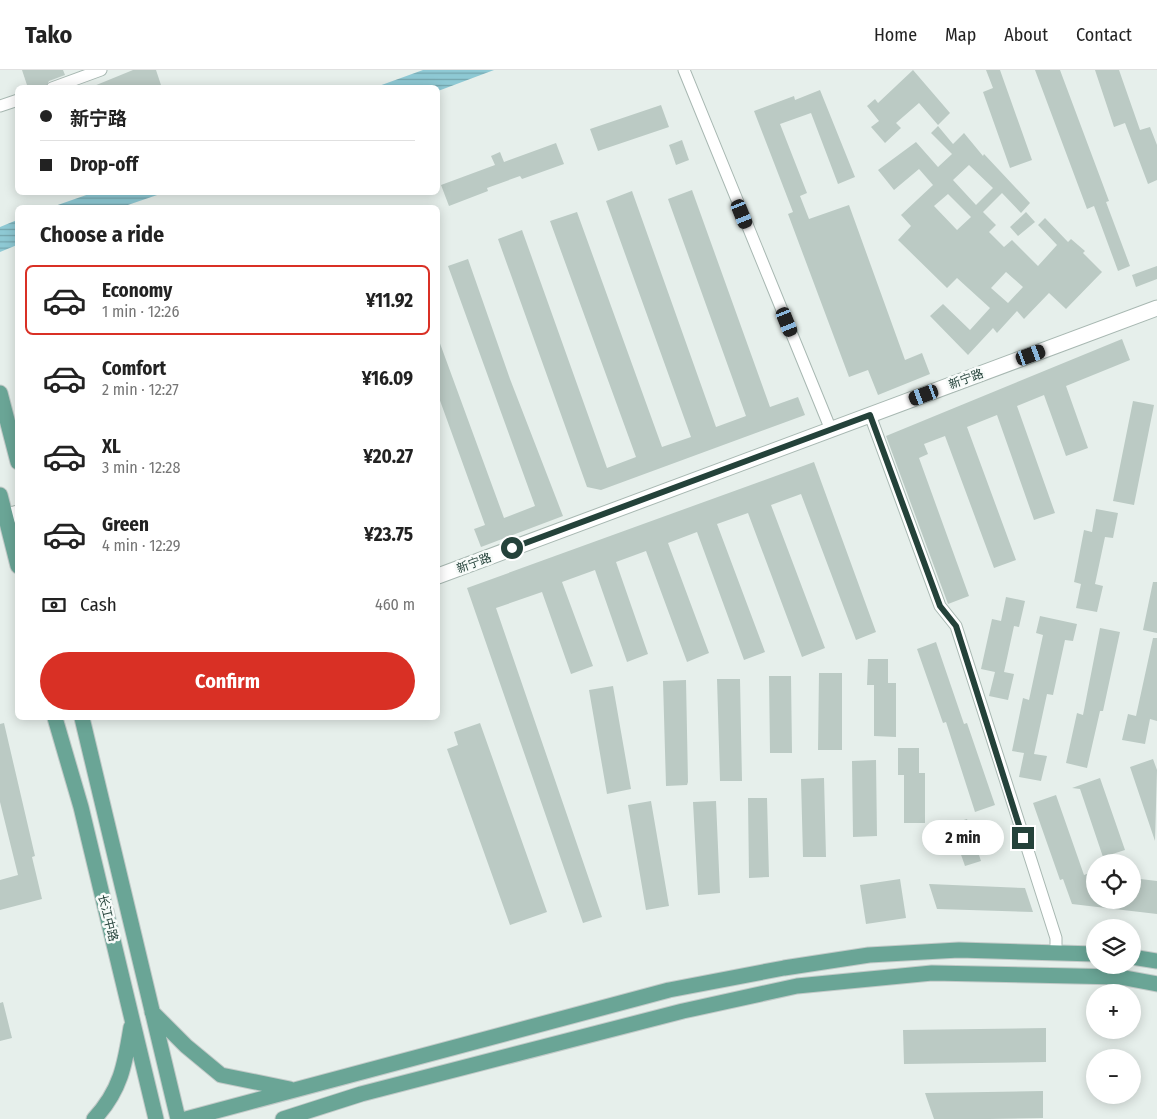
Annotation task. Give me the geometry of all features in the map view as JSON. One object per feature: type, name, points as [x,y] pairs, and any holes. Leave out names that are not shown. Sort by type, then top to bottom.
[{"type":"main road","points":[[0,393],[15,450]]},
{"type":"main road","points":[[0,495],[8,516],[15,551]]},
{"type":"main road","name":"长江中路","points":[[57,720],[81,807],[156,1119]]},
{"type":"main road","name":"长江中路","points":[[82,720],[178,1119]]},
{"type":"main road","points":[[186,1119],[669,990],[775,970],[869,956],[959,950],[1056,951],[1086,953]]},
{"type":"main road","points":[[1141,959],[1157,962]]},
{"type":"main road","points":[[283,1119],[298,1116],[361,1094],[683,1011],[797,986],[932,973],[1120,977],[1157,984]]},
{"type":"main road","points":[[152,1012],[186,1046],[221,1075],[294,1090]]},
{"type":"main road","points":[[94,1119],[109,1103],[124,1070],[132,1021]]},
{"type":"street","points":[[60,85],[101,70]]},
{"type":"street","points":[[684,70],[831,430]]},
{"type":"street","points":[[0,106],[15,101]]},
{"type":"street","name":"新宁路","points":[[440,575],[1157,308]]},
{"type":"street","points":[[870,415],[940,606],[956,626],[1056,938],[1056,951]]},
{"type":"water","points":[[423,70],[494,70],[440,90],[440,85],[382,85]]},
{"type":"water","points":[[86,195],[157,195],[128,205],[58,205]]},
{"type":"water","points":[[15,221],[15,246],[0,252],[0,227]]},
{"type":"building","points":[[22,70],[63,70],[65,75],[49,81],[47,85],[27,85]]},
{"type":"building","points":[[133,70],[156,70],[161,85],[96,85]]},
{"type":"building","points":[[913,70],[950,113],[938,125],[919,103],[896,123],[901,128],[885,143],[871,127],[879,121],[867,106],[875,99],[878,103]]},
{"type":"building","points":[[986,70],[1000,70],[1032,160],[1010,168],[983,92],[993,88]]},
{"type":"building","points":[[1035,70],[1060,70],[1109,201],[1106,202],[1130,266],[1118,271],[1094,206],[1087,209]]},
{"type":"building","points":[[1095,70],[1119,70],[1140,130],[1150,127],[1157,145],[1157,180],[1148,184],[1125,123],[1114,127]]},
{"type":"building","points":[[820,90],[855,177],[838,184],[811,113],[780,124],[807,193],[800,196],[809,219],[849,205],[905,360],[922,353],[930,374],[878,395],[868,370],[849,377],[788,214],[793,212],[754,111],[794,96],[795,100]]},
{"type":"building","points":[[661,105],[669,127],[598,151],[590,129]]},
{"type":"building","points":[[938,126],[953,144],[964,133],[983,156],[984,154],[1030,203],[1021,213],[1002,193],[983,212],[996,225],[989,232],[1004,247],[1012,240],[1038,266],[1057,245],[1038,225],[1045,218],[1068,242],[1071,239],[1085,251],[1083,253],[1102,272],[1066,309],[1049,293],[1024,319],[1017,311],[997,333],[993,328],[968,355],[930,316],[943,304],[970,330],[990,308],[957,278],[947,288],[898,240],[911,226],[901,215],[933,185],[919,169],[894,190],[878,170],[916,142],[938,167],[952,154],[931,133]],"holes":[[[969,165],[993,188],[976,205],[953,180]],[[948,194],[971,217],[957,230],[934,206]],[[1006,272],[1023,287],[1008,303],[991,288]]]},
{"type":"building","points":[[682,140],[689,160],[676,165],[669,145]]},
{"type":"building","points":[[556,143],[564,164],[522,179],[520,176],[487,188],[488,191],[449,206],[441,185],[495,165],[491,156],[500,152],[504,162]]},
{"type":"building","points":[[692,190],[770,407],[798,397],[805,415],[601,490],[587,487],[498,239],[522,230],[607,468],[636,457],[550,221],[577,212],[662,447],[691,437],[606,201],[632,191],[716,427],[746,416],[668,199]]},
{"type":"building","points":[[1026,212],[1035,222],[1018,236],[1010,227]]},
{"type":"building","points":[[468,259],[510,379],[563,516],[481,547],[474,529],[485,525],[440,401],[440,343],[504,518],[535,506],[448,266]]},
{"type":"building","points":[[1157,266],[1157,279],[1136,287],[1132,275]]},
{"type":"building","points":[[1122,339],[1130,360],[1066,386],[1088,448],[1066,456],[1044,395],[1017,406],[1055,513],[1034,520],[997,415],[967,427],[1016,560],[994,568],[945,436],[924,444],[928,454],[919,458],[969,596],[948,604],[886,436]]},
{"type":"building","points":[[1133,401],[1154,405],[1134,505],[1113,501]]},
{"type":"building","points":[[814,462],[876,632],[856,640],[801,494],[771,505],[825,648],[802,657],[748,513],[717,524],[765,652],[744,660],[697,532],[668,543],[709,653],[687,662],[646,551],[616,562],[648,654],[627,662],[595,570],[562,582],[593,666],[571,674],[542,592],[496,608],[602,917],[583,923],[467,588]]},
{"type":"building","points":[[1096,509],[1118,513],[1113,538],[1105,537],[1095,584],[1103,586],[1097,612],[1076,608],[1081,584],[1074,582],[1084,530],[1092,532]]},
{"type":"building","points":[[1153,582],[1157,582],[1157,633],[1143,630]]},
{"type":"building","points":[[1006,597],[1025,601],[1019,627],[1014,626],[1004,672],[1014,674],[1008,700],[989,696],[995,672],[981,669],[992,619],[1001,621]]},
{"type":"building","points":[[1040,616],[1077,624],[1073,641],[1065,640],[1053,695],[1047,694],[1034,754],[1047,756],[1041,781],[1019,777],[1024,753],[1012,751],[1023,698],[1029,700],[1043,635],[1036,633]]},
{"type":"building","points":[[1100,628],[1120,632],[1103,711],[1100,711],[1087,768],[1066,763],[1077,713],[1083,715]]},
{"type":"building","points":[[1153,638],[1157,638],[1157,721],[1150,719],[1145,744],[1122,740],[1128,714],[1136,716]]},
{"type":"building","points":[[936,642],[964,724],[967,723],[995,805],[975,812],[946,722],[943,723],[917,649]]},
{"type":"building","points":[[868,659],[888,659],[888,683],[896,683],[896,737],[874,736],[874,685],[867,685]]},
{"type":"building","points":[[819,673],[842,673],[842,750],[818,750]]},
{"type":"building","points":[[769,676],[791,676],[792,753],[770,753]]},
{"type":"building","points":[[717,679],[740,679],[742,781],[720,781]]},
{"type":"building","points":[[686,680],[688,782],[687,785],[666,786],[663,681]]},
{"type":"building","points":[[613,686],[631,789],[607,794],[589,690]]},
{"type":"building","points":[[4,723],[35,856],[32,857],[42,899],[0,910],[0,880],[18,875],[0,802],[0,724]]},
{"type":"building","points":[[480,723],[547,912],[510,925],[447,749],[458,745],[454,732]]},
{"type":"building","points":[[898,748],[919,748],[919,773],[925,773],[925,823],[904,823],[904,775],[898,775]]},
{"type":"building","points":[[1153,759],[1157,770],[1155,841],[1130,767]]},
{"type":"building","points":[[876,760],[877,836],[853,837],[852,761]]},
{"type":"building","points":[[824,778],[826,857],[803,857],[801,779]]},
{"type":"building","points":[[1100,778],[1125,850],[1112,854],[1102,854],[1080,789],[1072,788]]},
{"type":"building","points":[[1056,795],[1084,875],[1086,874],[1086,906],[1072,904],[1063,879],[1060,880],[1033,803]]},
{"type":"building","points":[[748,798],[767,798],[769,877],[749,878]]},
{"type":"building","points":[[651,801],[669,906],[646,910],[628,805]]},
{"type":"building","points":[[716,801],[720,893],[698,895],[693,802]]},
{"type":"building","points":[[967,819],[981,861],[965,866],[954,835],[927,844],[923,833]]},
{"type":"building","points":[[900,879],[906,918],[866,924],[860,885]]},
{"type":"building","points":[[1141,879],[1157,881],[1157,914],[1114,909],[1141,909]]},
{"type":"building","points":[[929,884],[1025,888],[1033,912],[937,909]]},
{"type":"building","points":[[3,1002],[12,1038],[0,1041],[0,1003]]},
{"type":"building","points":[[1046,1028],[1046,1062],[904,1064],[903,1030]]},
{"type":"building","points":[[1043,1091],[1043,1118],[989,1119],[934,1119],[925,1093]]},
{"type":"route","points":[[512,548],[870,415],[940,606],[956,626],[1023,838]]}]
